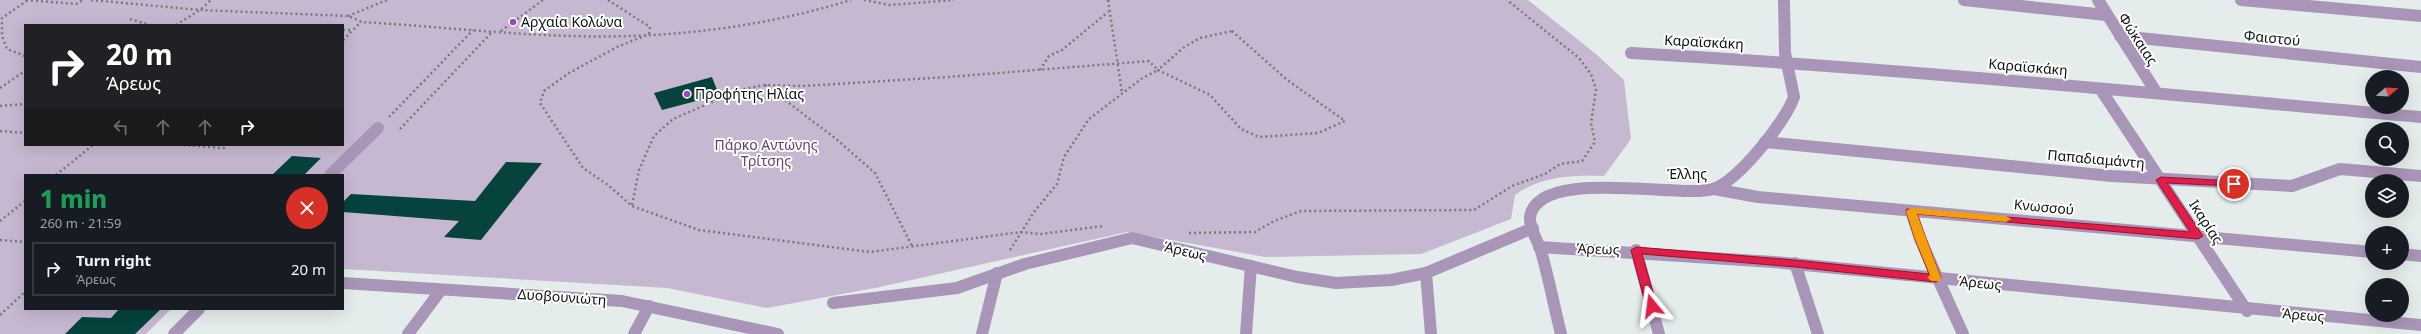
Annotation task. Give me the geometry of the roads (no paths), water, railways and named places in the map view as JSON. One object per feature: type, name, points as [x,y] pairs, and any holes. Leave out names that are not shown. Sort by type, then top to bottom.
[{"type":"street","name":"Έλλης","points":[[1561,334],[1539,247],[1530,221],[1531,213],[1540,200],[1548,195],[1584,188],[1656,188],[1680,191],[1714,189],[1733,178],[1787,112],[1794,97],[1786,62],[1784,0]]},
{"type":"street","points":[[1964,0],[2106,15]]},
{"type":"street","name":"Φώκαιας","points":[[2098,0],[2106,15],[2156,92]]},
{"type":"street","points":[[2244,0],[2421,16]]},
{"type":"street","name":"Φαιστού","points":[[2120,36],[2421,67]]},
{"type":"street","name":"Καραϊσκάκη","points":[[1631,53],[1786,62],[2101,90],[2156,92],[2421,117]]},
{"type":"street","name":"Ικαρίας","points":[[2101,90],[2247,311]]},
{"type":"street","points":[[331,174],[378,128]]},
{"type":"street","name":"Παπαδιαμάντη","points":[[1764,142],[2161,180],[2292,186],[2302,185],[2331,170],[2340,169],[2421,176]]},
{"type":"street","name":"Κνωσσού","points":[[1714,189],[1758,197],[2365,251]]},
{"type":"street","points":[[1911,211],[1920,239],[1936,278],[1963,334]]},
{"type":"street","name":"Άρεως","points":[[833,303],[957,288],[997,273],[1046,259],[1132,238],[1297,277],[1336,283],[1391,280],[1426,273],[1468,257],[1533,228]]},
{"type":"street","name":"Άρεως","points":[[1539,247],[1636,250],[1795,263],[2247,311],[2421,325]]},
{"type":"street","points":[[1636,250],[1660,334]]},
{"type":"street","points":[[2409,255],[2421,256]]},
{"type":"street","points":[[1795,263],[1818,334]]},
{"type":"street","points":[[1246,334],[1251,266]]},
{"type":"street","points":[[982,334],[997,273]]},
{"type":"street","points":[[1426,273],[1431,334]]},
{"type":"street","name":"Δυοβουνιώτη","points":[[344,283],[622,301],[778,334]]},
{"type":"street","points":[[408,334],[441,290]]},
{"type":"street","points":[[634,334],[649,306]]},
{"type":"street","points":[[174,334],[198,310]]},
{"type":"place","name":"Αρχαία Κολώνα","points":[[513,22]]},
{"type":"place","name":"Προφήτης Ηλίας","points":[[687,94]]},
{"type":"park label","name":"Πάρκο Αντώνης Τρίτσης","points":[[766,154]]}]
